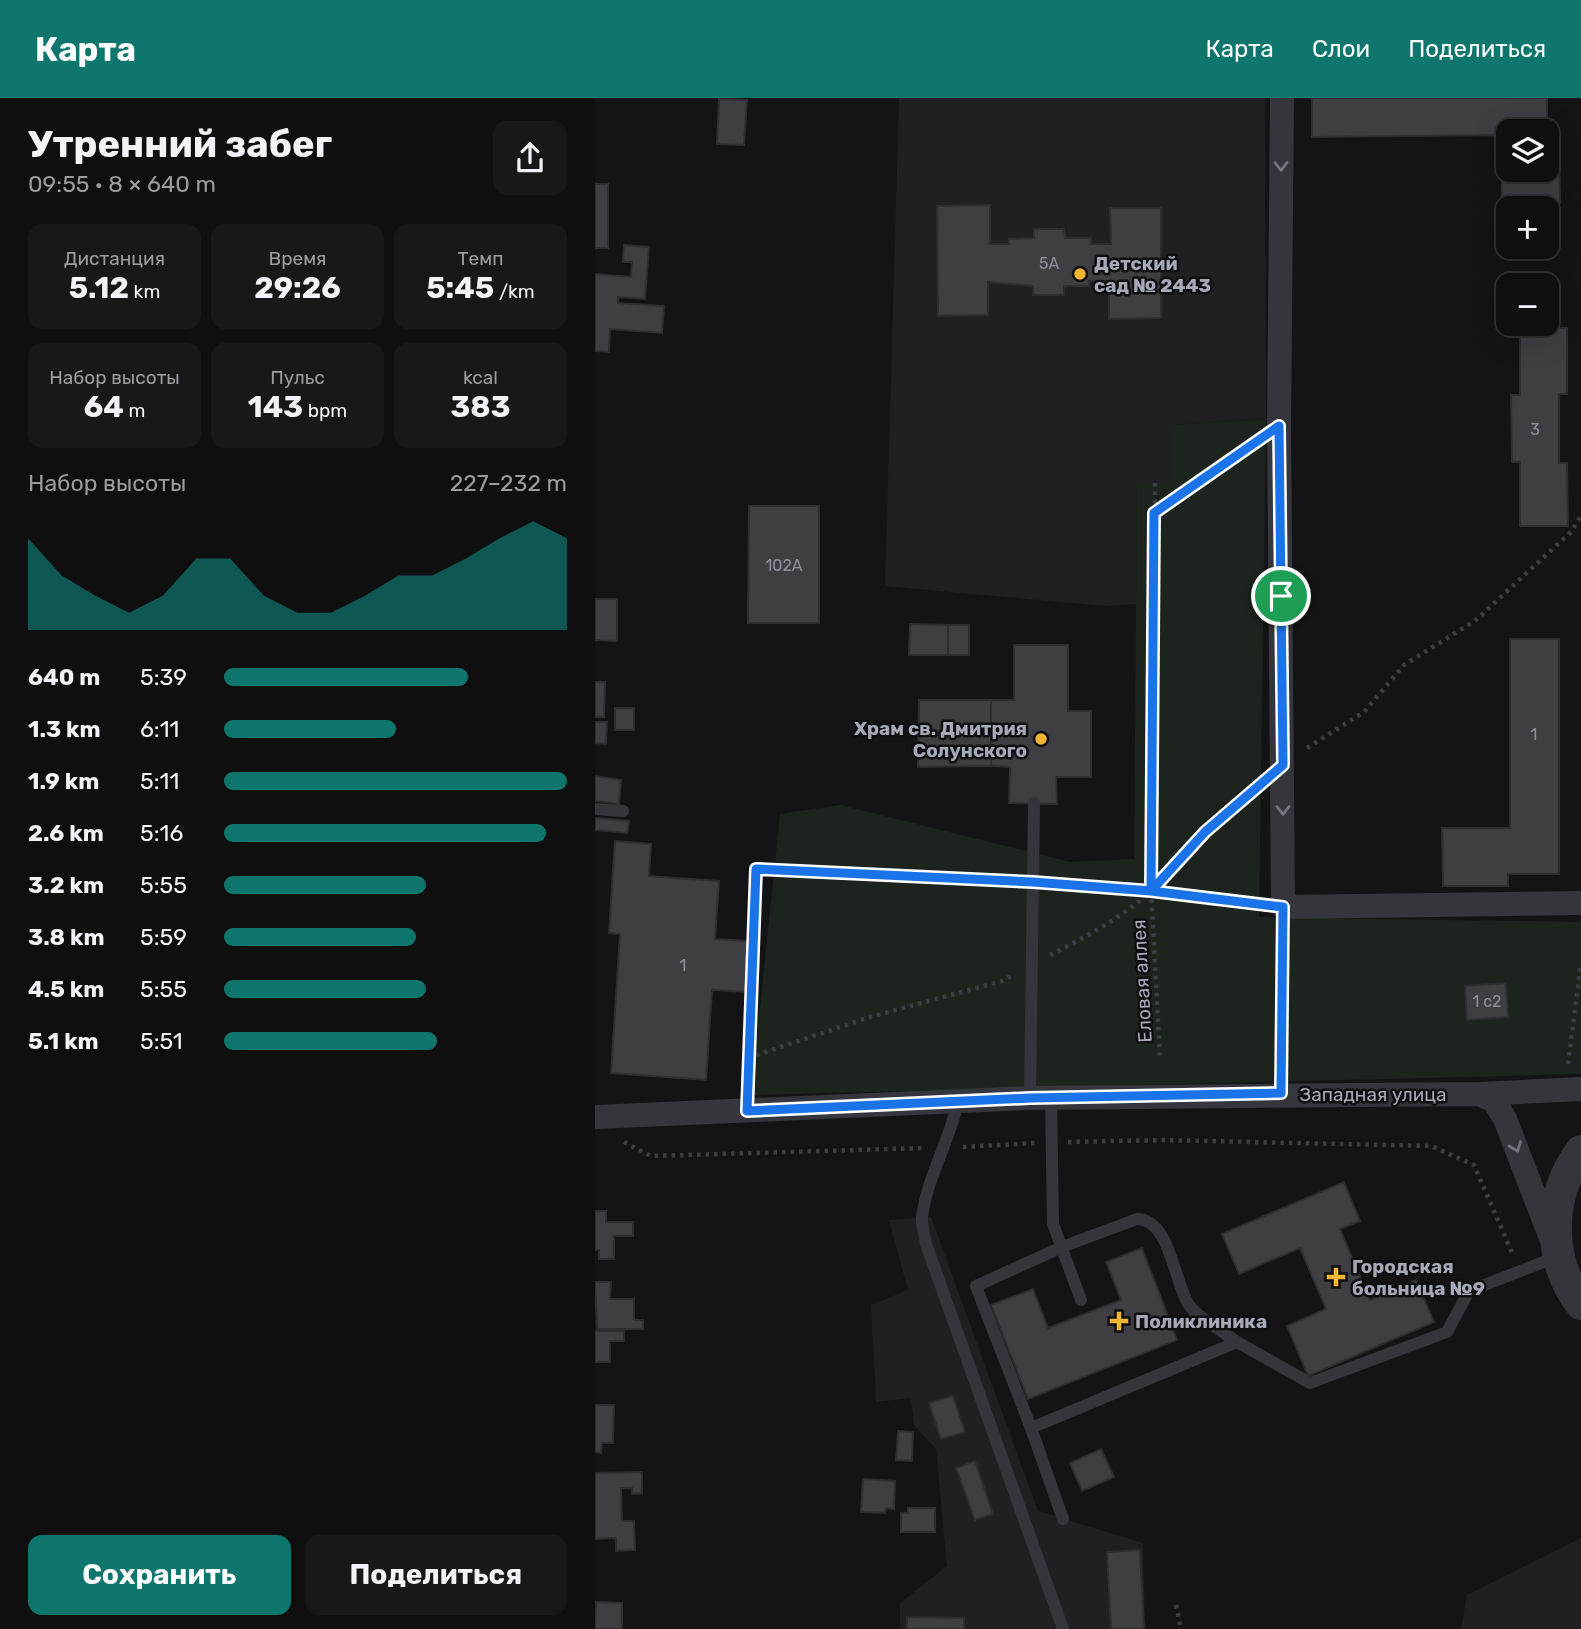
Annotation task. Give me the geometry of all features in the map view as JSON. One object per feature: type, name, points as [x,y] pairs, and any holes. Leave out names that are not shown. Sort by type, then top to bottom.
[{"type":"street","points":[[1282,98],[1273,134],[1283,907],[1581,903]]},
{"type":"street","name":"Западная улица","points":[[595,1117],[1040,1098],[1281,1093],[1479,1094],[1581,1089]]},
{"type":"street","points":[[1479,1094],[1494,1101],[1505,1119],[1568,1284],[1581,1304]]},
{"type":"street","points":[[1559,1256],[1555,1230],[1560,1193],[1581,1151]]},
{"type":"lane","points":[[1034,803],[1031,965],[1040,1098],[1053,1224],[1081,1300]]},
{"type":"lane","points":[[595,809],[623,811]]},
{"type":"lane","points":[[1281,1093],[1283,907]]},
{"type":"lane","points":[[958,1101],[952,1128],[933,1176],[921,1218],[926,1244],[1063,1629]]},
{"type":"lane","points":[[1063,1518],[977,1286],[1062,1247],[1137,1220],[1152,1222],[1159,1229],[1189,1306],[1237,1342],[1310,1383],[1447,1332],[1469,1291],[1559,1256]]},
{"type":"lane","points":[[1031,1428],[1237,1342]]},
{"type":"path","points":[[1154,513],[1275,418]]},
{"type":"path","name":"Еловая аллея","points":[[1155,483],[1151,891],[1160,1058]]},
{"type":"path","points":[[748,1058],[870,1017],[1002,981],[1118,918],[1151,891],[1205,832],[1283,765],[1364,712],[1404,665],[1476,620],[1572,531],[1581,516]]},
{"type":"path","points":[[747,1111],[756,869],[1033,882],[1151,891],[1283,907]]},
{"type":"path","points":[[1568,1065],[1581,963]]},
{"type":"path","points":[[1474,1164],[1520,1271]]},
{"type":"path","points":[[1176,1605],[1181,1629]]},
{"type":"shaded area","name":"Детский сад № 2443","points":[[899,98],[1265,98],[1266,419],[1171,425],[1171,482],[1137,484],[1136,604],[1104,606],[885,586]]},
{"type":"shaded area","points":[[1266,419],[1259,917],[1581,922],[1581,1074],[751,1095],[780,814],[840,805],[1070,862],[1134,859],[1137,483],[1171,482],[1171,425]]},
{"type":"shaded area","points":[[931,1217],[1038,1511],[1143,1543],[1145,1629],[900,1629],[900,1603],[947,1566],[936,1449],[914,1425],[911,1398],[876,1402],[871,1305],[908,1290],[889,1220]]},
{"type":"shaded area","points":[[1581,1538],[1581,1629],[1461,1629],[1467,1595]]},
{"type":"building","points":[[1312,98],[1547,98],[1547,119],[1496,119],[1496,135],[1312,137]]},
{"type":"building","points":[[719,99],[747,100],[744,145],[717,144]]},
{"type":"building","points":[[1559,137],[1560,203],[1559,196],[1502,196],[1502,182],[1559,182]]},
{"type":"building","points":[[595,184],[608,184],[608,248],[595,248]]},
{"type":"building","points":[[990,205],[990,244],[1009,244],[1009,239],[1034,238],[1034,229],[1064,229],[1065,238],[1091,238],[1091,244],[1111,244],[1110,208],[1161,208],[1161,318],[1109,319],[1109,281],[1089,281],[1089,286],[1064,286],[1064,295],[1033,295],[1033,286],[988,282],[988,315],[938,316],[937,206]]},
{"type":"building","points":[[624,245],[649,247],[645,299],[618,297],[618,303],[664,306],[662,333],[610,329],[609,352],[595,351],[595,274],[631,277],[632,262],[623,262]]},
{"type":"building","points":[[1559,328],[1567,328],[1567,394],[1559,394],[1559,463],[1567,463],[1568,526],[1520,526],[1520,462],[1512,462],[1511,395],[1520,395],[1520,336],[1559,336]]},
{"type":"building","points":[[749,506],[819,506],[819,623],[748,623]]},
{"type":"building","points":[[595,599],[617,599],[617,641],[595,640]]},
{"type":"building","points":[[910,624],[948,625],[948,655],[909,655]]},
{"type":"building","points":[[948,625],[969,625],[969,655],[948,655]]},
{"type":"building","points":[[1510,639],[1559,639],[1559,874],[1508,874],[1508,886],[1443,886],[1442,828],[1510,828]]},
{"type":"building","name":"Храм св. Дмитрия Солунского","points":[[1014,645],[1068,645],[1068,711],[1091,711],[1091,777],[1056,777],[1057,804],[1009,803],[1010,767],[991,766],[991,700],[1014,700]]},
{"type":"building","points":[[595,682],[605,682],[604,717],[595,717]]},
{"type":"building","points":[[919,700],[991,700],[991,766],[918,767]]},
{"type":"building","points":[[615,708],[634,708],[634,730],[615,730]]},
{"type":"building","points":[[595,722],[607,722],[606,744],[595,743]]},
{"type":"building","points":[[595,776],[621,780],[619,804],[595,801]]},
{"type":"building","points":[[595,818],[629,821],[627,833],[595,830]]},
{"type":"building","points":[[615,841],[651,844],[649,876],[719,881],[715,939],[749,941],[746,992],[712,990],[706,1080],[611,1073],[620,934],[609,933]]},
{"type":"building","points":[[1506,983],[1508,1017],[1467,1020],[1465,986]]},
{"type":"building","name":"Городская больница №9","points":[[1344,1182],[1360,1221],[1340,1229],[1370,1300],[1416,1280],[1434,1322],[1308,1376],[1287,1326],[1326,1309],[1300,1248],[1239,1274],[1222,1234]]},
{"type":"building","points":[[595,1211],[606,1211],[606,1222],[633,1222],[633,1236],[614,1236],[614,1259],[599,1259],[599,1250],[595,1250]]},
{"type":"building","name":"Поликлиника","points":[[1142,1248],[1177,1340],[1028,1399],[991,1305],[1033,1289],[1048,1328],[1121,1300],[1106,1262]]},
{"type":"building","points":[[595,1282],[611,1282],[610,1299],[634,1299],[634,1320],[643,1320],[643,1329],[597,1329]]},
{"type":"building","points":[[595,1331],[624,1331],[624,1341],[610,1341],[610,1362],[595,1362]]},
{"type":"building","points":[[953,1396],[965,1432],[941,1439],[929,1403]]},
{"type":"building","points":[[595,1405],[614,1405],[613,1443],[602,1443],[601,1453],[595,1452]]},
{"type":"building","points":[[898,1431],[913,1432],[912,1461],[896,1460]]},
{"type":"building","points":[[1101,1449],[1114,1477],[1082,1491],[1070,1463]]},
{"type":"building","points":[[975,1461],[993,1514],[975,1520],[956,1468]]},
{"type":"building","points":[[642,1472],[642,1493],[632,1494],[632,1488],[621,1488],[622,1521],[634,1521],[635,1550],[616,1551],[616,1538],[595,1539],[595,1473]]},
{"type":"building","points":[[863,1479],[895,1481],[894,1509],[886,1508],[885,1513],[861,1512]]},
{"type":"building","points":[[908,1508],[935,1508],[935,1532],[901,1532],[901,1513],[908,1513]]},
{"type":"building","points":[[1140,1550],[1144,1629],[1111,1629],[1107,1552]]},
{"type":"building","points":[[596,1602],[622,1603],[622,1629],[595,1629]]},
{"type":"building","points":[[907,1617],[964,1618],[964,1629],[907,1629]]},
{"type":"place","name":"Детский сад № 2443","points":[[1080,274]]},
{"type":"place","name":"Храм св. Дмитрия Солунского","points":[[1041,739]]},
{"type":"place","name":"Городская больница №9","points":[[1336,1277]]},
{"type":"place","name":"Поликлиника","points":[[1119,1321]]},
{"type":"route","points":[[1281,596],[1279,426],[1154,513],[1151,891],[1283,907],[1281,1093],[1030,1098],[747,1111],[756,869],[1033,882],[1151,891],[1205,832],[1254,787],[1283,765],[1281,596]]}]
